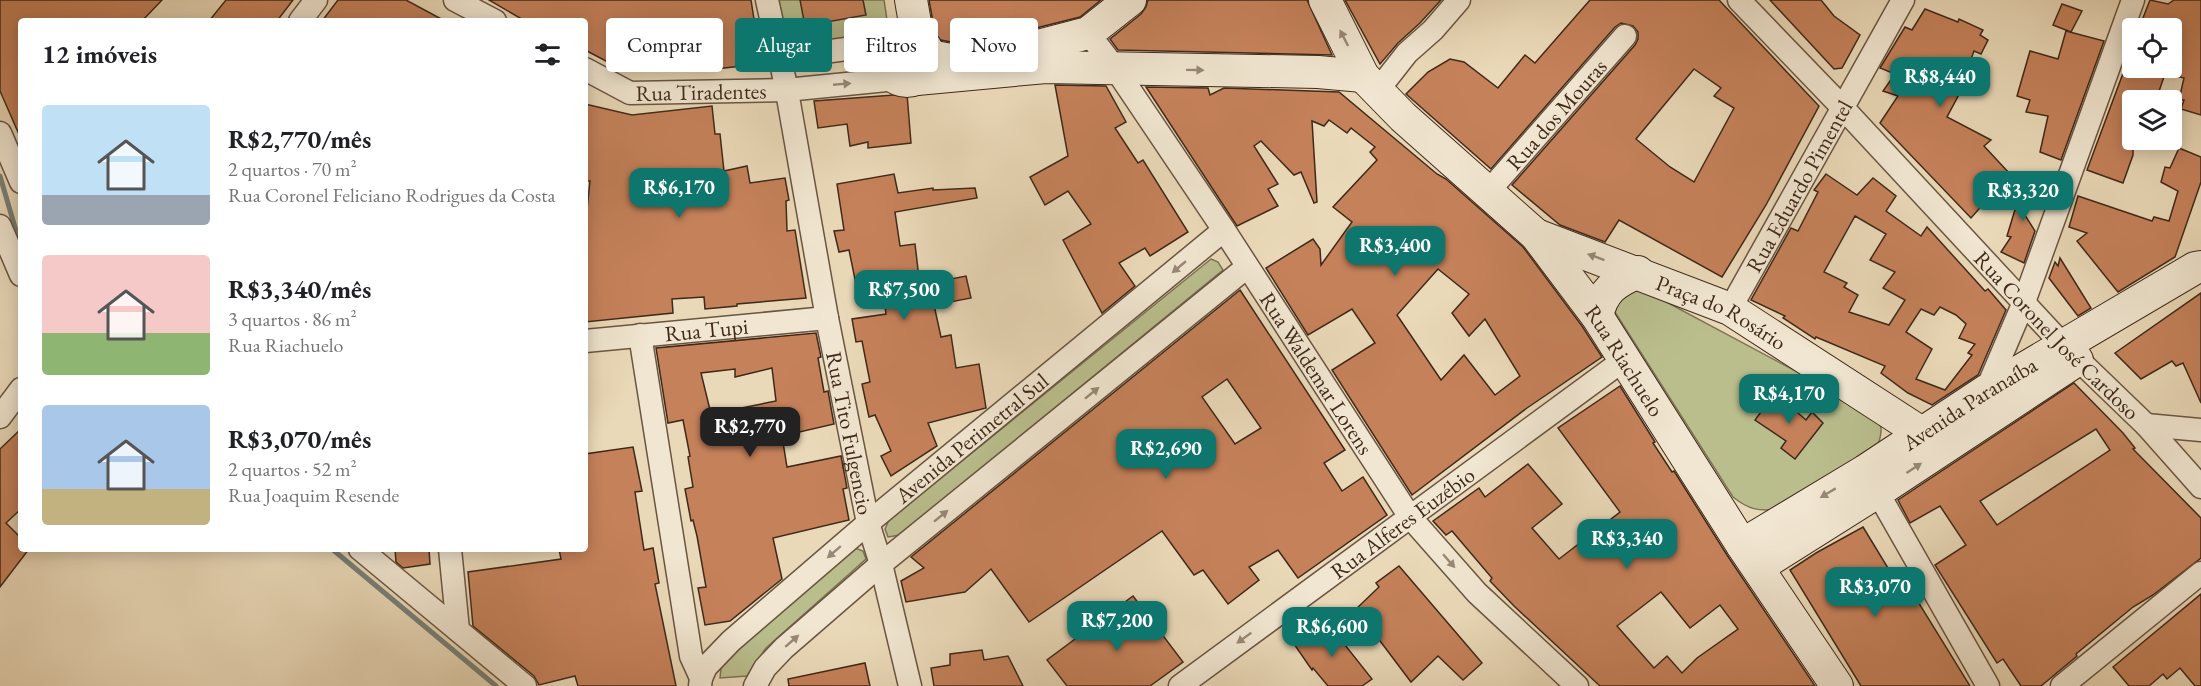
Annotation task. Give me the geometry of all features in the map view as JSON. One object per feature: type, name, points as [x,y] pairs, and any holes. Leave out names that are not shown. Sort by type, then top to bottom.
[{"type":"main road","points":[[891,0],[896,18]]},
{"type":"main road","points":[[910,18],[911,0]]},
{"type":"main road","points":[[938,59],[951,60],[1019,51],[1088,33],[1130,0]]},
{"type":"main road","name":"Rua Riachuelo","points":[[1325,0],[1370,83],[1403,117],[1536,235],[1597,316],[1750,556],[1837,686]]},
{"type":"main road","points":[[938,58],[1046,67],[1318,72],[1370,83]]},
{"type":"main road","name":"Praça do Rosário","points":[[1536,235],[1730,309],[1932,442]]},
{"type":"main road","name":"Avenida Paranaíba","points":[[1750,556],[1871,482],[2199,265]]},
{"type":"main road","points":[[1597,316],[1601,300],[1608,291],[1620,280],[1638,272]]},
{"type":"main road","name":"Avenida Paranaíba","points":[[1932,442],[1986,391],[2070,352]]},
{"type":"street","points":[[302,18],[316,0]]},
{"type":"street","points":[[455,0],[489,18]]},
{"type":"street","name":"Rua Tito Fulgencio","points":[[767,0],[770,18]]},
{"type":"street","points":[[1370,83],[1433,30],[1459,0]]},
{"type":"street","name":"Rua Coronel José Cardoso","points":[[1739,0],[2070,352],[2146,425],[2201,487]]},
{"type":"street","name":"Rua Eduardo Pimentel","points":[[1730,309],[1903,0]]},
{"type":"street","points":[[1986,391],[2024,302],[2133,0]]},
{"type":"street","name":"Rua Waldemar Lorens","points":[[1088,33],[1115,68],[1224,230],[1410,517],[1477,593],[1577,686]]},
{"type":"street","name":"Rua dos Mouras","points":[[1487,193],[1625,36]]},
{"type":"street","name":"Rua Tiradentes","points":[[588,71],[630,93],[786,90],[851,72]]},
{"type":"street","name":"Rua Tito Fulgencio","points":[[782,72],[868,523],[881,564],[910,686]]},
{"type":"street","points":[[0,133],[18,175]]},
{"type":"street","points":[[0,226],[18,268]]},
{"type":"street","name":"Avenida Perimetral Sul","points":[[707,683],[706,667],[731,641],[868,523],[1224,230]]},
{"type":"street","name":"Avenida Perimetral Sul","points":[[755,686],[765,668],[784,648],[881,564],[1247,267]]},
{"type":"street","name":"Rua Tupi","points":[[588,342],[827,318]]},
{"type":"street","points":[[640,335],[691,656],[707,683]]},
{"type":"street","name":"Rua Alferes Euzébio","points":[[1180,686],[1625,358]]},
{"type":"street","points":[[0,417],[18,393]]},
{"type":"street","points":[[2146,425],[2201,430]]},
{"type":"street","points":[[1871,482],[1988,686]]},
{"type":"street","points":[[364,552],[525,686]]},
{"type":"street","points":[[450,552],[458,630]]},
{"type":"street","points":[[2062,686],[2201,573]]},
{"type":"green space","points":[[775,0],[884,0],[887,18],[844,18],[844,40],[832,42],[832,18],[778,18]]},
{"type":"green space","points":[[1211,259],[1218,262],[1223,270],[900,535],[888,537],[885,529],[889,520]]},
{"type":"green space","points":[[1642,289],[1859,405],[1877,419],[1881,428],[1876,450],[1778,509],[1754,509],[1738,501],[1733,497],[1613,309],[1612,290]]},
{"type":"green space","points":[[855,548],[863,551],[866,559],[766,648],[747,676],[720,678],[721,668],[736,648]]},
{"type":"building","points":[[0,0],[162,0],[145,18],[18,18],[18,132],[0,91]]},
{"type":"building","points":[[226,0],[293,0],[279,18],[211,18]]},
{"type":"building","points":[[338,0],[406,0],[439,18],[324,18]]},
{"type":"building","points":[[489,0],[751,0],[754,18],[735,18],[735,67],[723,68],[723,18],[606,18],[606,61],[588,52],[588,18],[520,18]]},
{"type":"building","points":[[800,0],[863,0],[866,15],[832,21],[832,18],[803,18]]},
{"type":"building","points":[[929,0],[1101,0],[1080,17],[1038,28],[1038,18],[950,18],[950,42],[938,39],[938,18],[932,18]]},
{"type":"building","points":[[1148,0],[1307,0],[1332,55],[1118,50],[1110,39],[1141,14]]},
{"type":"building","points":[[1345,0],[1441,0],[1380,64]]},
{"type":"building","points":[[1590,0],[1719,0],[1819,106],[1766,205],[1722,277],[1619,220],[1605,242],[1560,225],[1512,185],[1635,45],[1638,32],[1633,26],[1621,23],[1615,27],[1491,169],[1406,94],[1428,72],[1450,59],[1464,62],[1498,88],[1525,55],[1535,63]],"holes":[[[1694,69],[1721,88],[1714,96],[1734,108],[1694,182],[1670,167],[1636,139]]]},
{"type":"building","points":[[1770,0],[1821,0],[1834,16],[1860,35],[1842,68],[1834,69]]},
{"type":"building","points":[[2150,0],[2168,4],[2174,0],[2201,0],[2201,115],[2182,109],[2184,100],[2182,100],[2181,90],[2184,78],[2182,78],[2182,18],[2143,18]]},
{"type":"building","points":[[2062,4],[2082,11],[2071,32],[2053,25]]},
{"type":"building","points":[[1925,9],[1958,22],[1959,19],[1983,30],[1980,35],[1988,40],[1981,54],[1974,51],[1962,84],[1964,85],[1947,117],[1991,140],[1984,146],[2010,174],[1971,218],[1880,123],[1898,96],[1883,91],[1895,74],[1880,68],[1905,27],[1912,30]]},
{"type":"building","points":[[2066,31],[2104,41],[2061,160],[2040,152],[2048,116],[2026,112],[2030,100],[2017,96],[2030,51],[2058,59]]},
{"type":"building","points":[[2122,76],[2122,78],[2164,78],[2159,90],[2122,90],[2122,150],[2133,150],[2123,183],[2087,170]]},
{"type":"building","points":[[1055,85],[1106,86],[1126,122],[1115,128],[1138,163],[1143,160],[1188,232],[1150,256],[1145,248],[1119,263],[1135,286],[1102,313],[1063,240],[1091,224],[1068,191],[1045,205],[1030,177],[1068,156]]},
{"type":"building","points":[[1146,87],[1208,88],[1210,95],[1224,88],[1339,92],[1446,179],[1523,247],[1582,326],[1602,357],[1527,408],[1412,495],[1332,370],[1375,343],[1352,309],[1308,335],[1266,268],[1313,239],[1320,249],[1321,265],[1352,222],[1333,207],[1377,160],[1370,152],[1375,147],[1351,128],[1347,133],[1329,120],[1324,126],[1312,121],[1317,202],[1314,203],[1301,172],[1294,175],[1261,141],[1254,146],[1278,184],[1268,189],[1278,206],[1237,226]],"holes":[[[1438,269],[1469,294],[1452,313],[1469,336],[1485,319],[1520,376],[1495,395],[1464,355],[1441,380],[1397,315]]]},
{"type":"building","points":[[907,94],[911,143],[868,148],[868,142],[850,146],[847,124],[818,128],[814,101]]},
{"type":"building","points":[[588,105],[632,115],[712,106],[715,134],[720,134],[724,171],[747,166],[750,183],[785,178],[789,200],[786,201],[787,231],[795,230],[806,298],[705,309],[704,297],[672,299],[673,313],[588,322],[590,181],[588,181]]},
{"type":"building","points":[[2182,149],[2201,157],[2201,182],[2175,257],[2118,292],[2077,241],[2087,233],[2069,227],[2078,196],[2152,221],[2154,217],[2169,221],[2178,191],[2161,182],[2165,167],[2170,168],[2178,150]]},
{"type":"building","points":[[894,174],[898,193],[933,188],[933,190],[975,188],[977,198],[895,212],[900,246],[915,244],[919,278],[929,276],[930,283],[966,276],[971,298],[934,305],[941,337],[951,335],[956,368],[979,364],[986,408],[928,423],[937,446],[891,476],[881,456],[891,451],[875,415],[869,417],[862,384],[870,382],[862,341],[856,342],[852,319],[886,314],[883,292],[858,294],[849,250],[839,252],[834,231],[844,230],[837,184]]},
{"type":"building","points":[[1826,174],[1857,195],[1873,178],[1896,196],[1886,211],[1921,236],[1927,227],[1985,291],[1988,289],[2006,310],[1978,375],[1932,405],[1908,393],[1881,373],[1885,366],[1816,337],[1815,339],[1783,318],[1785,316],[1751,300],[1791,228],[1798,231],[1818,192],[1814,190]],"holes":[[[1855,216],[1886,234],[1870,260],[1895,272],[1883,288],[1905,300],[1889,325],[1849,312],[1858,295],[1844,287],[1847,283],[1824,272]],[[1940,307],[1956,315],[1966,324],[1959,338],[1975,344],[1968,353],[1972,355],[1945,390],[1916,379],[1932,349],[1906,332],[1921,309],[1934,315]]]},
{"type":"building","points":[[2025,177],[2051,187],[2021,209],[2035,231],[2024,263],[2001,252],[2011,237],[2007,236]]},
{"type":"building","points":[[2060,258],[2091,308],[2078,316],[2049,278],[2055,262],[2058,266]]},
{"type":"building","points":[[1240,290],[1345,450],[1324,463],[1342,491],[1363,477],[1387,515],[1298,578],[1278,550],[1249,567],[1259,580],[1228,604],[1203,570],[1194,575],[1162,531],[1029,622],[991,569],[965,592],[906,602],[901,581],[924,568],[911,557]],"holes":[[[1227,379],[1261,428],[1235,444],[1202,397]]]},
{"type":"building","points":[[2201,293],[2201,403],[2183,363],[2176,366],[2172,361],[2141,379],[2115,353]]},
{"type":"building","points":[[816,333],[824,392],[828,391],[834,424],[782,436],[787,467],[841,456],[847,488],[843,489],[849,520],[773,538],[782,579],[730,621],[705,625],[698,588],[706,587],[697,536],[693,520],[691,521],[685,489],[693,487],[688,457],[690,456],[683,420],[668,423],[656,348]],"holes":[[[772,368],[776,401],[711,414],[701,373],[735,369],[735,377]]]},
{"type":"building","points":[[2074,383],[2123,433],[2135,448],[2133,449],[2201,518],[2201,558],[2153,595],[2133,607],[2041,686],[2021,686],[2003,659],[1997,663],[1935,565],[1966,545],[1940,506],[1910,523],[1898,500]],"holes":[[[2096,429],[2110,450],[1997,525],[1980,501]]]},
{"type":"building","points":[[1620,386],[1655,442],[1653,443],[1672,472],[1674,471],[1815,686],[1600,686],[1514,606],[1490,581],[1492,578],[1452,531],[1446,535],[1433,521],[1479,488],[1485,497],[1528,464],[1562,504],[1532,528],[1559,559],[1620,512],[1558,428]],"holes":[[[1661,592],[1690,628],[1720,605],[1738,629],[1697,658],[1682,673],[1667,656],[1654,668],[1617,626]]]},
{"type":"building","points":[[1775,393],[1806,420],[1812,412],[1823,423],[1795,459],[1781,448],[1786,441],[1755,420]]},
{"type":"building","points":[[18,432],[18,512],[6,523],[18,535],[18,552],[27,552],[0,587],[0,449]]},
{"type":"building","points":[[633,447],[642,491],[635,492],[644,550],[653,548],[659,583],[655,584],[676,686],[578,686],[575,676],[539,685],[534,676],[473,626],[468,572],[561,559],[560,552],[588,552],[588,454]]},
{"type":"building","points":[[1863,527],[1897,583],[1904,579],[1970,686],[1861,686],[1790,570]]},
{"type":"building","points":[[395,552],[429,552],[430,564],[403,568],[396,562]]},
{"type":"building","points":[[1399,566],[1482,663],[1463,680],[1438,656],[1411,682],[1356,609],[1379,587],[1376,583]]},
{"type":"building","points":[[2201,594],[2201,686],[2195,686],[2180,668],[2167,679],[2163,674],[2149,686],[2129,686],[2113,667]]},
{"type":"building","points":[[1133,596],[1183,662],[1150,686],[1067,686],[1047,660]]},
{"type":"building","points":[[1326,621],[1372,679],[1362,686],[1328,686],[1313,668],[1312,670],[1294,644]]},
{"type":"building","points":[[982,650],[984,660],[1008,656],[1023,686],[934,686],[931,668],[950,665],[950,654]]},
{"type":"building","points":[[865,663],[870,686],[789,686],[788,679]]},
{"type":"waterway","points":[[0,176],[18,238]]},
{"type":"waterway","points":[[336,552],[496,686]]}]
